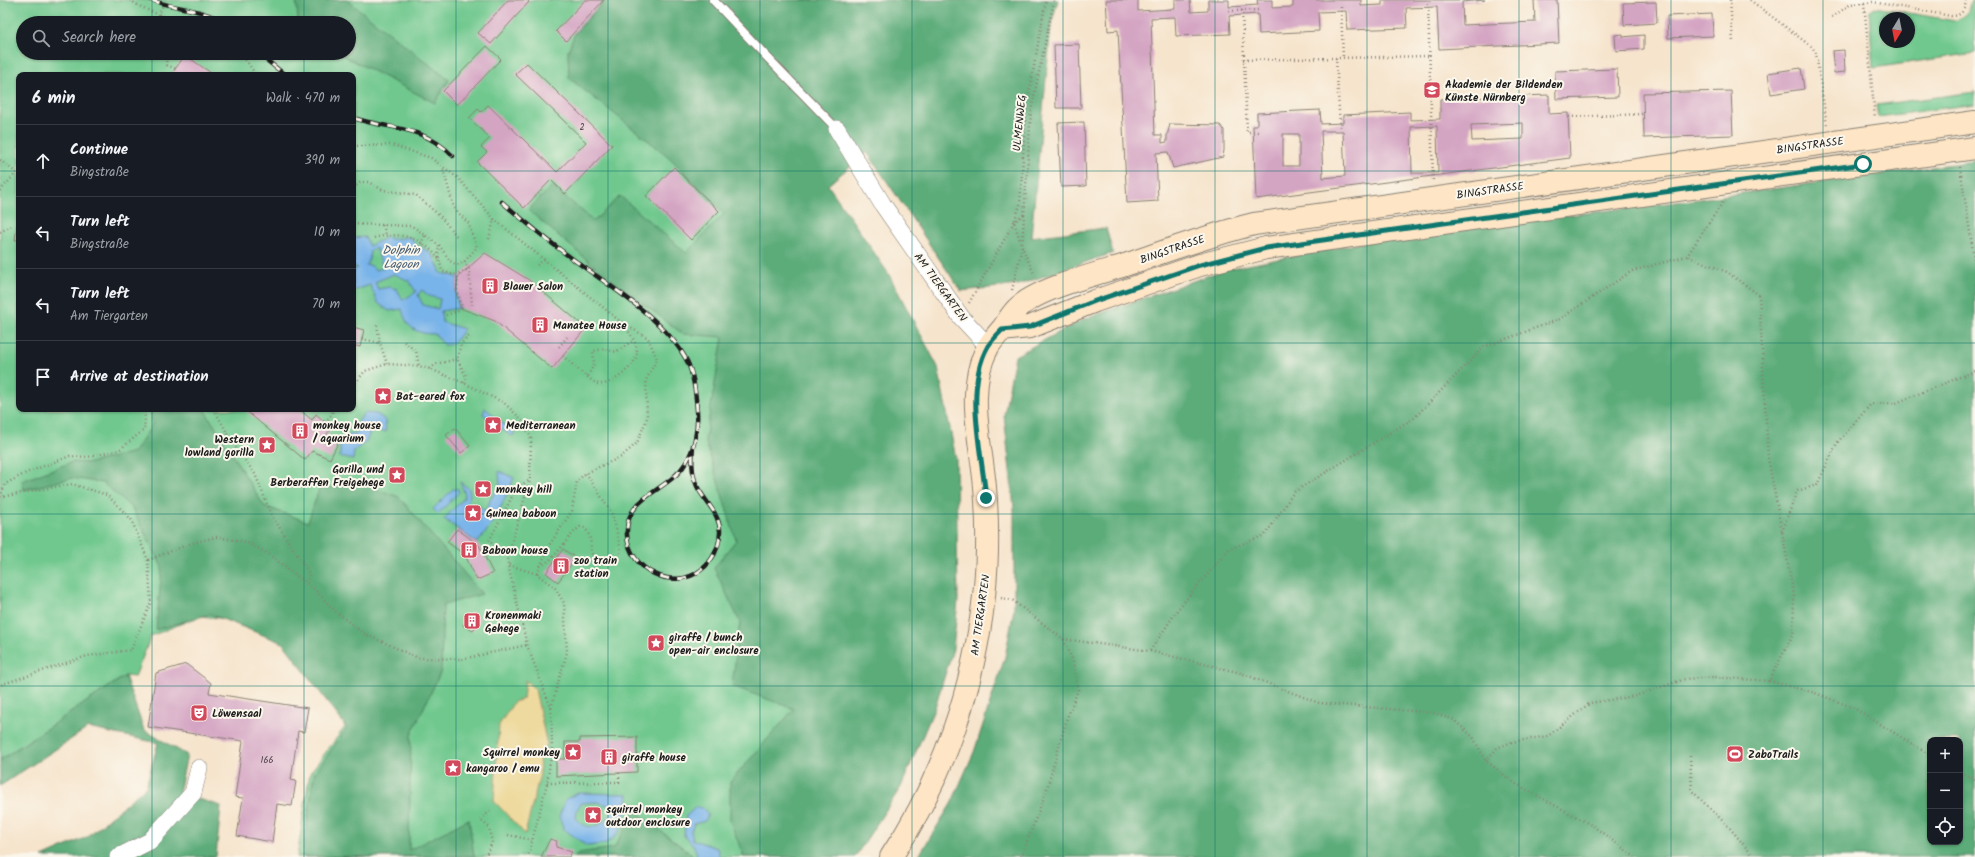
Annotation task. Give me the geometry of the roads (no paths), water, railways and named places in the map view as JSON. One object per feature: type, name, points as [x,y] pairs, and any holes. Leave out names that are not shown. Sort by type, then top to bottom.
[{"type":"street","name":"BINGSTRASSE","points":[[988,346],[1002,330],[1018,307],[1043,293],[1191,241],[1254,224],[1975,122]]},
{"type":"street","name":"AM TIERGARTEN","points":[[837,129],[883,205],[962,317],[988,346],[978,374],[976,398],[987,511],[988,556],[984,595],[973,662],[955,727],[933,782],[892,857]]},
{"type":"street","name":"BINGSTRASSE","points":[[1863,164],[1868,137]]},
{"type":"street","points":[[1002,330],[1030,327],[1095,301],[1225,257],[1266,248],[1966,149]]},
{"type":"street","name":"BINGSTRASSE","points":[[1125,265],[1133,288]]},
{"type":"street","points":[[118,857],[150,841],[193,793],[198,768]]},
{"type":"lane","name":"AM TIERGARTEN","points":[[713,0],[766,58],[837,129]]},
{"type":"water","name":"Dolphin Lagoon","points":[[365,237],[369,246],[387,237],[391,239],[410,237],[418,247],[427,250],[433,256],[441,273],[458,277],[456,292],[460,308],[441,311],[442,322],[464,329],[453,344],[444,345],[435,334],[422,333],[413,329],[406,321],[402,309],[389,311],[378,303],[370,285],[356,290],[356,269],[358,268],[356,267],[356,238]],"holes":[[[376,248],[383,268],[376,270],[370,265],[366,265],[369,260],[370,251]],[[394,274],[409,281],[416,292],[403,300],[397,289],[390,287],[378,289],[375,282]],[[422,290],[429,296],[440,299],[438,309],[423,305],[418,295]]]},
{"type":"water","points":[[485,408],[515,434],[511,436],[483,414]]},
{"type":"water","points":[[364,413],[377,414],[385,420],[386,432],[371,430],[366,442],[354,451],[353,460],[340,457],[340,445],[350,434],[358,431],[357,424]]},
{"type":"water","points":[[499,471],[514,478],[494,521],[477,543],[444,519],[464,498],[465,494],[460,482],[469,489],[470,495],[466,505],[467,508],[471,510],[479,506],[484,510],[487,509],[490,500],[500,485]]},
{"type":"water","points":[[453,489],[458,489],[459,492],[438,514],[433,509]]},
{"type":"water","points":[[578,793],[628,794],[627,808],[621,829],[612,840],[606,843],[587,846],[564,829],[559,816],[566,799]],"holes":[[[598,802],[610,806],[612,813],[604,822],[595,826],[585,826],[576,819],[577,809],[582,803]]]},
{"type":"water","points":[[696,807],[703,808],[708,815],[705,821],[694,824],[691,831],[693,840],[717,848],[720,857],[697,857],[696,850],[693,845],[684,836],[686,816]]},
{"type":"railway","points":[[151,0],[212,16]]},
{"type":"railway","points":[[267,60],[281,72]]},
{"type":"railway","points":[[356,119],[418,134],[430,139],[453,156]]},
{"type":"railway","points":[[502,202],[550,242],[649,315],[677,345],[687,361],[693,379],[697,411],[696,431],[691,452],[685,464],[678,473],[640,503],[633,511],[628,522],[627,535],[635,558],[654,574],[666,578],[678,579],[690,576],[701,570],[711,560],[718,546],[720,532],[717,518],[695,481],[692,466],[693,445]]},
{"type":"place","name":"Akademie der Bildenden Künste Nürnberg","points":[[1432,90]]},
{"type":"place","name":"Blauer Salon","points":[[490,286]]},
{"type":"place","name":"Manatee House","points":[[540,325]]},
{"type":"place","name":"Bat-eared fox","points":[[383,396]]},
{"type":"place","name":"Mediterranean","points":[[493,425]]},
{"type":"place","name":"monkey house / aquarium","points":[[300,431]]},
{"type":"place","name":"Western lowland gorilla","points":[[267,445]]},
{"type":"place","name":"Gorilla und Berberaffen Freigehege","points":[[397,475]]},
{"type":"place","name":"monkey hill","points":[[483,489]]},
{"type":"place","name":"Guinea baboon","points":[[473,513]]},
{"type":"place","name":"Baboon house","points":[[469,550]]},
{"type":"place","name":"zoo train station","points":[[561,566]]},
{"type":"place","name":"Kronenmaki Gehege","points":[[472,621]]},
{"type":"place","name":"giraffe / bunch open-air enclosure","points":[[656,643]]},
{"type":"place","name":"Löwensaal","points":[[199,713]]},
{"type":"place","name":"Squirrel monkey","points":[[573,752]]},
{"type":"place","name":"ZaboTrails","points":[[1735,754]]},
{"type":"place","name":"giraffe house","points":[[609,757]]},
{"type":"place","name":"kangaroo / emu","points":[[453,768]]},
{"type":"place","name":"squirrel monkey outdoor enclosure","points":[[593,815]]}]
